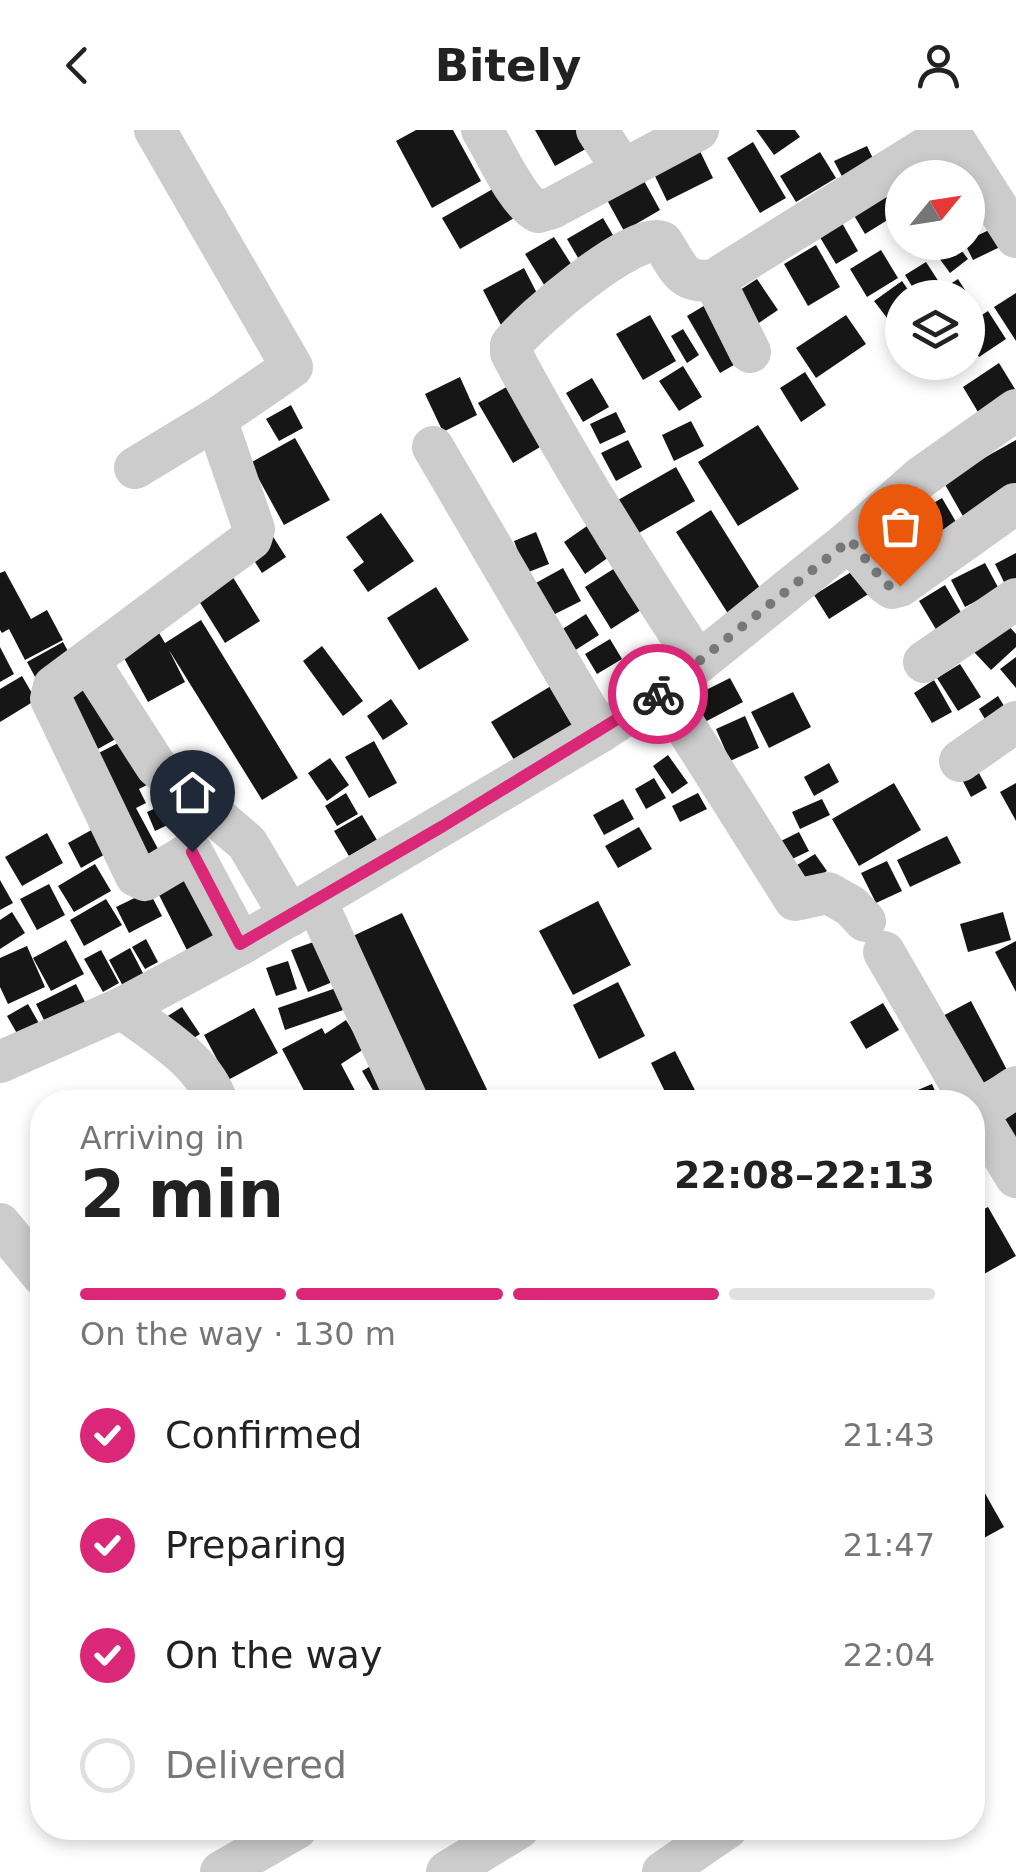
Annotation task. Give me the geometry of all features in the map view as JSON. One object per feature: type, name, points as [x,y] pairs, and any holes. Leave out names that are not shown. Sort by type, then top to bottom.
[{"type":"street","points":[[134,468],[292,367],[154,130]]},
{"type":"street","points":[[482,130],[522,197],[538,212],[698,130]]},
{"type":"street","points":[[597,130],[623,170]]},
{"type":"street","points":[[698,662],[626,554],[560,444],[510,348],[518,336],[572,290],[648,240],[662,242],[687,278],[697,282],[714,280],[949,132],[1016,236]]},
{"type":"street","points":[[714,280],[750,352]]},
{"type":"street","points":[[1,1055],[122,1008],[303,908],[600,732],[663,691],[850,540],[920,478],[1016,410]]},
{"type":"street","points":[[216,419],[254,529],[251,539],[54,686],[50,699],[136,876],[144,880],[192,852],[240,944]]},
{"type":"street","points":[[433,447],[600,732]]},
{"type":"street","points":[[850,540],[892,588],[1015,504]]},
{"type":"street","points":[[924,662],[1016,599]]},
{"type":"street","points":[[94,658],[95,671],[149,756],[237,832],[303,908],[402,1090]]},
{"type":"street","points":[[663,691],[795,900],[828,892],[874,936],[963,1090]]},
{"type":"street","points":[[960,761],[1016,722]]},
{"type":"street","points":[[122,1008],[201,1071],[213,1090]]},
{"type":"street","points":[[985,1101],[1016,1087]]},
{"type":"street","points":[[985,1127],[1016,1177]]},
{"type":"street","points":[[0,1224],[30,1260]]},
{"type":"street","points":[[222,1872],[277,1840]]},
{"type":"street","points":[[447,1872],[499,1840]]},
{"type":"street","points":[[664,1872],[710,1840]]},
{"type":"building","points":[[416,130],[453,130],[481,181],[432,208],[396,141]]},
{"type":"building","points":[[535,130],[584,130],[593,145],[555,166]]},
{"type":"building","points":[[756,130],[795,130],[800,137],[774,155]]},
{"type":"building","points":[[753,142],[786,198],[760,213],[727,158]]},
{"type":"building","points":[[697,145],[713,178],[667,201],[651,168]]},
{"type":"building","points":[[867,146],[878,169],[846,184],[834,161]]},
{"type":"building","points":[[820,152],[836,178],[796,202],[780,176]]},
{"type":"building","points":[[643,179],[660,210],[624,231],[607,200]]},
{"type":"building","points":[[498,186],[516,217],[460,249],[442,218]]},
{"type":"building","points":[[885,193],[885,222],[865,234],[849,207]]},
{"type":"building","points":[[838,216],[858,251],[836,264],[815,229]]},
{"type":"building","points":[[603,218],[620,247],[584,268],[567,239]]},
{"type":"building","points":[[991,229],[1000,247],[985,254],[985,232]]},
{"type":"building","points":[[554,237],[580,278],[551,296],[525,254]]},
{"type":"building","points":[[816,245],[840,287],[808,306],[784,264]]},
{"type":"building","points":[[881,250],[898,278],[885,280],[885,286],[867,297],[850,269]]},
{"type":"building","points":[[940,260],[967,260],[950,273]]},
{"type":"building","points":[[926,262],[938,280],[908,280],[905,275]]},
{"type":"building","points":[[524,268],[543,305],[502,327],[483,290]]},
{"type":"building","points":[[757,279],[778,310],[750,329],[729,297]]},
{"type":"building","points":[[885,293],[885,315],[874,301]]},
{"type":"building","points":[[1016,293],[1016,341],[994,307]]},
{"type":"building","points":[[712,301],[746,358],[720,373],[687,316]]},
{"type":"building","points":[[988,311],[1006,339],[985,353]]},
{"type":"building","points":[[650,315],[676,361],[643,380],[616,334]]},
{"type":"building","points":[[846,315],[866,344],[816,378],[796,348]]},
{"type":"building","points":[[683,329],[699,355],[687,363],[671,336]]},
{"type":"building","points":[[999,363],[1015,389],[978,412],[963,387],[974,380],[985,380],[985,372]]},
{"type":"building","points":[[683,366],[702,397],[679,411],[659,381]]},
{"type":"building","points":[[805,372],[826,405],[801,422],[780,388]]},
{"type":"building","points":[[460,377],[477,415],[443,432],[425,394]]},
{"type":"building","points":[[592,378],[609,407],[583,422],[566,393]]},
{"type":"building","points":[[517,381],[552,440],[513,463],[478,403]]},
{"type":"building","points":[[291,405],[303,428],[279,441],[266,419]]},
{"type":"building","points":[[616,412],[626,432],[600,444],[590,424]]},
{"type":"building","points":[[691,421],[704,446],[674,461],[662,435]]},
{"type":"building","points":[[758,425],[799,489],[738,526],[698,462]]},
{"type":"building","points":[[295,438],[330,500],[284,525],[250,463]]},
{"type":"building","points":[[628,440],[642,467],[616,481],[601,453]]},
{"type":"building","points":[[1016,440],[1016,488],[964,518],[943,481]]},
{"type":"building","points":[[676,467],[695,501],[630,538],[611,504]]},
{"type":"building","points":[[942,498],[959,527],[900,563],[882,534]]},
{"type":"building","points":[[711,510],[768,601],[734,623],[676,532]]},
{"type":"building","points":[[381,513],[414,561],[368,592],[353,570],[364,562],[346,537]]},
{"type":"building","points":[[587,526],[609,557],[585,574],[564,542]]},
{"type":"building","points":[[536,532],[549,564],[526,573],[514,541]]},
{"type":"building","points":[[272,535],[286,557],[262,573],[248,551]]},
{"type":"building","points":[[1016,553],[1016,584],[1007,588],[995,564]]},
{"type":"building","points":[[626,561],[652,603],[611,629],[585,587]]},
{"type":"building","points":[[985,563],[999,589],[965,607],[951,580]]},
{"type":"building","points":[[563,568],[581,601],[551,616],[534,584]]},
{"type":"building","points":[[856,569],[870,593],[829,619],[814,595]]},
{"type":"building","points":[[5,571],[31,619],[47,610],[63,640],[25,660],[9,629],[2,633],[0,630],[0,573]]},
{"type":"building","points":[[229,571],[260,621],[225,643],[194,593]]},
{"type":"building","points":[[945,585],[966,621],[940,636],[919,601]]},
{"type":"building","points":[[436,587],[469,640],[419,670],[387,618]]},
{"type":"building","points":[[586,614],[599,635],[574,651],[561,630]]},
{"type":"building","points":[[201,620],[298,778],[262,800],[169,650],[185,682],[148,702],[119,649],[156,628],[165,643]]},
{"type":"building","points":[[1005,622],[1016,634],[1016,647],[991,670],[974,652]]},
{"type":"building","points":[[610,639],[622,659],[597,674],[585,654]]},
{"type":"building","points":[[63,642],[76,666],[40,686],[27,662]]},
{"type":"building","points":[[322,646],[363,701],[343,716],[303,661]]},
{"type":"building","points":[[0,647],[14,674],[0,682]]},
{"type":"building","points":[[1016,657],[1016,688],[1000,669]]},
{"type":"building","points":[[960,664],[981,697],[958,711],[937,678]]},
{"type":"building","points":[[87,674],[123,735],[87,755],[52,695]]},
{"type":"building","points":[[22,676],[36,700],[0,722],[0,689]]},
{"type":"building","points":[[730,678],[743,702],[703,723],[690,698]]},
{"type":"building","points":[[934,680],[952,712],[932,723],[914,693]]},
{"type":"building","points":[[556,683],[584,730],[519,768],[491,722]]},
{"type":"building","points":[[793,692],[811,727],[769,748],[751,712]]},
{"type":"building","points":[[998,696],[1012,719],[992,731],[979,709]]},
{"type":"building","points":[[391,699],[408,724],[383,740],[367,716]]},
{"type":"building","points":[[745,716],[759,748],[730,761],[716,729]]},
{"type":"building","points":[[124,740],[147,785],[139,789],[146,803],[136,808],[164,860],[143,871],[85,760]]},
{"type":"building","points":[[374,741],[397,783],[369,798],[345,757]]},
{"type":"building","points":[[668,755],[688,783],[672,794],[653,766]]},
{"type":"building","points":[[330,758],[349,785],[327,801],[308,773]]},
{"type":"building","points":[[972,760],[987,788],[971,797],[956,768]]},
{"type":"building","points":[[829,763],[839,782],[814,796],[804,777]]},
{"type":"building","points":[[654,778],[666,798],[646,809],[635,789]]},
{"type":"building","points":[[894,783],[921,830],[859,866],[832,819]]},
{"type":"building","points":[[1016,783],[1016,821],[1000,792]]},
{"type":"building","points":[[346,793],[358,814],[337,826],[325,806]]},
{"type":"building","points":[[698,793],[707,809],[680,822],[672,806]]},
{"type":"building","points":[[623,799],[634,819],[604,835],[593,815]]},
{"type":"building","points":[[822,799],[830,815],[800,829],[792,812]]},
{"type":"building","points":[[169,802],[178,820],[155,831],[147,812]]},
{"type":"building","points":[[362,815],[377,840],[349,856],[334,831]]},
{"type":"building","points":[[639,827],[652,849],[618,868],[605,846]]},
{"type":"building","points":[[95,828],[109,852],[81,868],[68,843]]},
{"type":"building","points":[[799,832],[809,851],[788,861],[779,842]]},
{"type":"building","points":[[47,833],[63,863],[22,886],[5,857]]},
{"type":"building","points":[[947,836],[961,863],[910,887],[897,860]]},
{"type":"building","points":[[815,854],[827,871],[809,883],[797,865]]},
{"type":"building","points":[[887,861],[902,891],[876,903],[861,873]]},
{"type":"building","points":[[95,864],[111,891],[74,912],[58,886]]},
{"type":"building","points":[[199,872],[236,945],[195,966],[158,893]]},
{"type":"building","points":[[0,880],[13,903],[0,910]]},
{"type":"building","points":[[49,884],[65,915],[37,930],[20,899]]},
{"type":"building","points":[[149,891],[162,916],[129,933],[116,907]]},
{"type":"building","points":[[106,899],[122,925],[84,946],[70,920]]},
{"type":"building","points":[[598,901],[631,965],[573,995],[539,931]]},
{"type":"building","points":[[12,912],[25,933],[0,949],[0,920]]},
{"type":"building","points":[[1003,912],[1011,940],[968,952],[960,924]]},
{"type":"building","points":[[402,913],[487,1090],[410,1090],[340,942]]},
{"type":"building","points":[[146,939],[158,962],[145,969],[132,947]]},
{"type":"building","points":[[66,940],[84,974],[51,991],[33,958]]},
{"type":"building","points":[[319,940],[335,981],[308,992],[291,950]]},
{"type":"building","points":[[1016,941],[1016,992],[995,952]]},
{"type":"building","points":[[27,946],[45,987],[8,1004],[0,987],[0,958]]},
{"type":"building","points":[[130,948],[145,977],[124,988],[109,960]]},
{"type":"building","points":[[101,950],[119,983],[103,992],[84,959]]},
{"type":"building","points":[[288,961],[297,989],[276,996],[266,968]]},
{"type":"building","points":[[618,982],[645,1036],[599,1059],[573,1005]]},
{"type":"building","points":[[76,984],[88,1008],[48,1028],[36,1004]]},
{"type":"building","points":[[339,987],[346,1009],[285,1030],[278,1008]]},
{"type":"building","points":[[971,1001],[1007,1070],[974,1088],[937,1019]]},
{"type":"building","points":[[883,1003],[899,1030],[866,1049],[850,1022]]},
{"type":"building","points":[[28,1004],[40,1025],[19,1037],[7,1016]]},
{"type":"building","points":[[182,1007],[200,1034],[181,1046],[163,1019]]},
{"type":"building","points":[[254,1008],[278,1053],[228,1080],[204,1035]]},
{"type":"building","points":[[346,1020],[364,1049],[341,1064],[355,1090],[304,1090],[282,1049],[322,1028],[325,1034]]},
{"type":"building","points":[[675,1051],[695,1090],[664,1090],[651,1063]]},
{"type":"building","points":[[376,1063],[391,1090],[373,1090],[362,1071]]},
{"type":"building","points":[[1016,1097],[1016,1148],[990,1112]]},
{"type":"building","points":[[988,1207],[1016,1256],[985,1273]]},
{"type":"building","points":[[985,1493],[1004,1527],[985,1537]]},
{"type":"way so far","points":[[658,694],[850,540],[885,583],[892,588],[900,586]]},
{"type":"route","points":[[192,852],[240,944],[658,694]]}]
